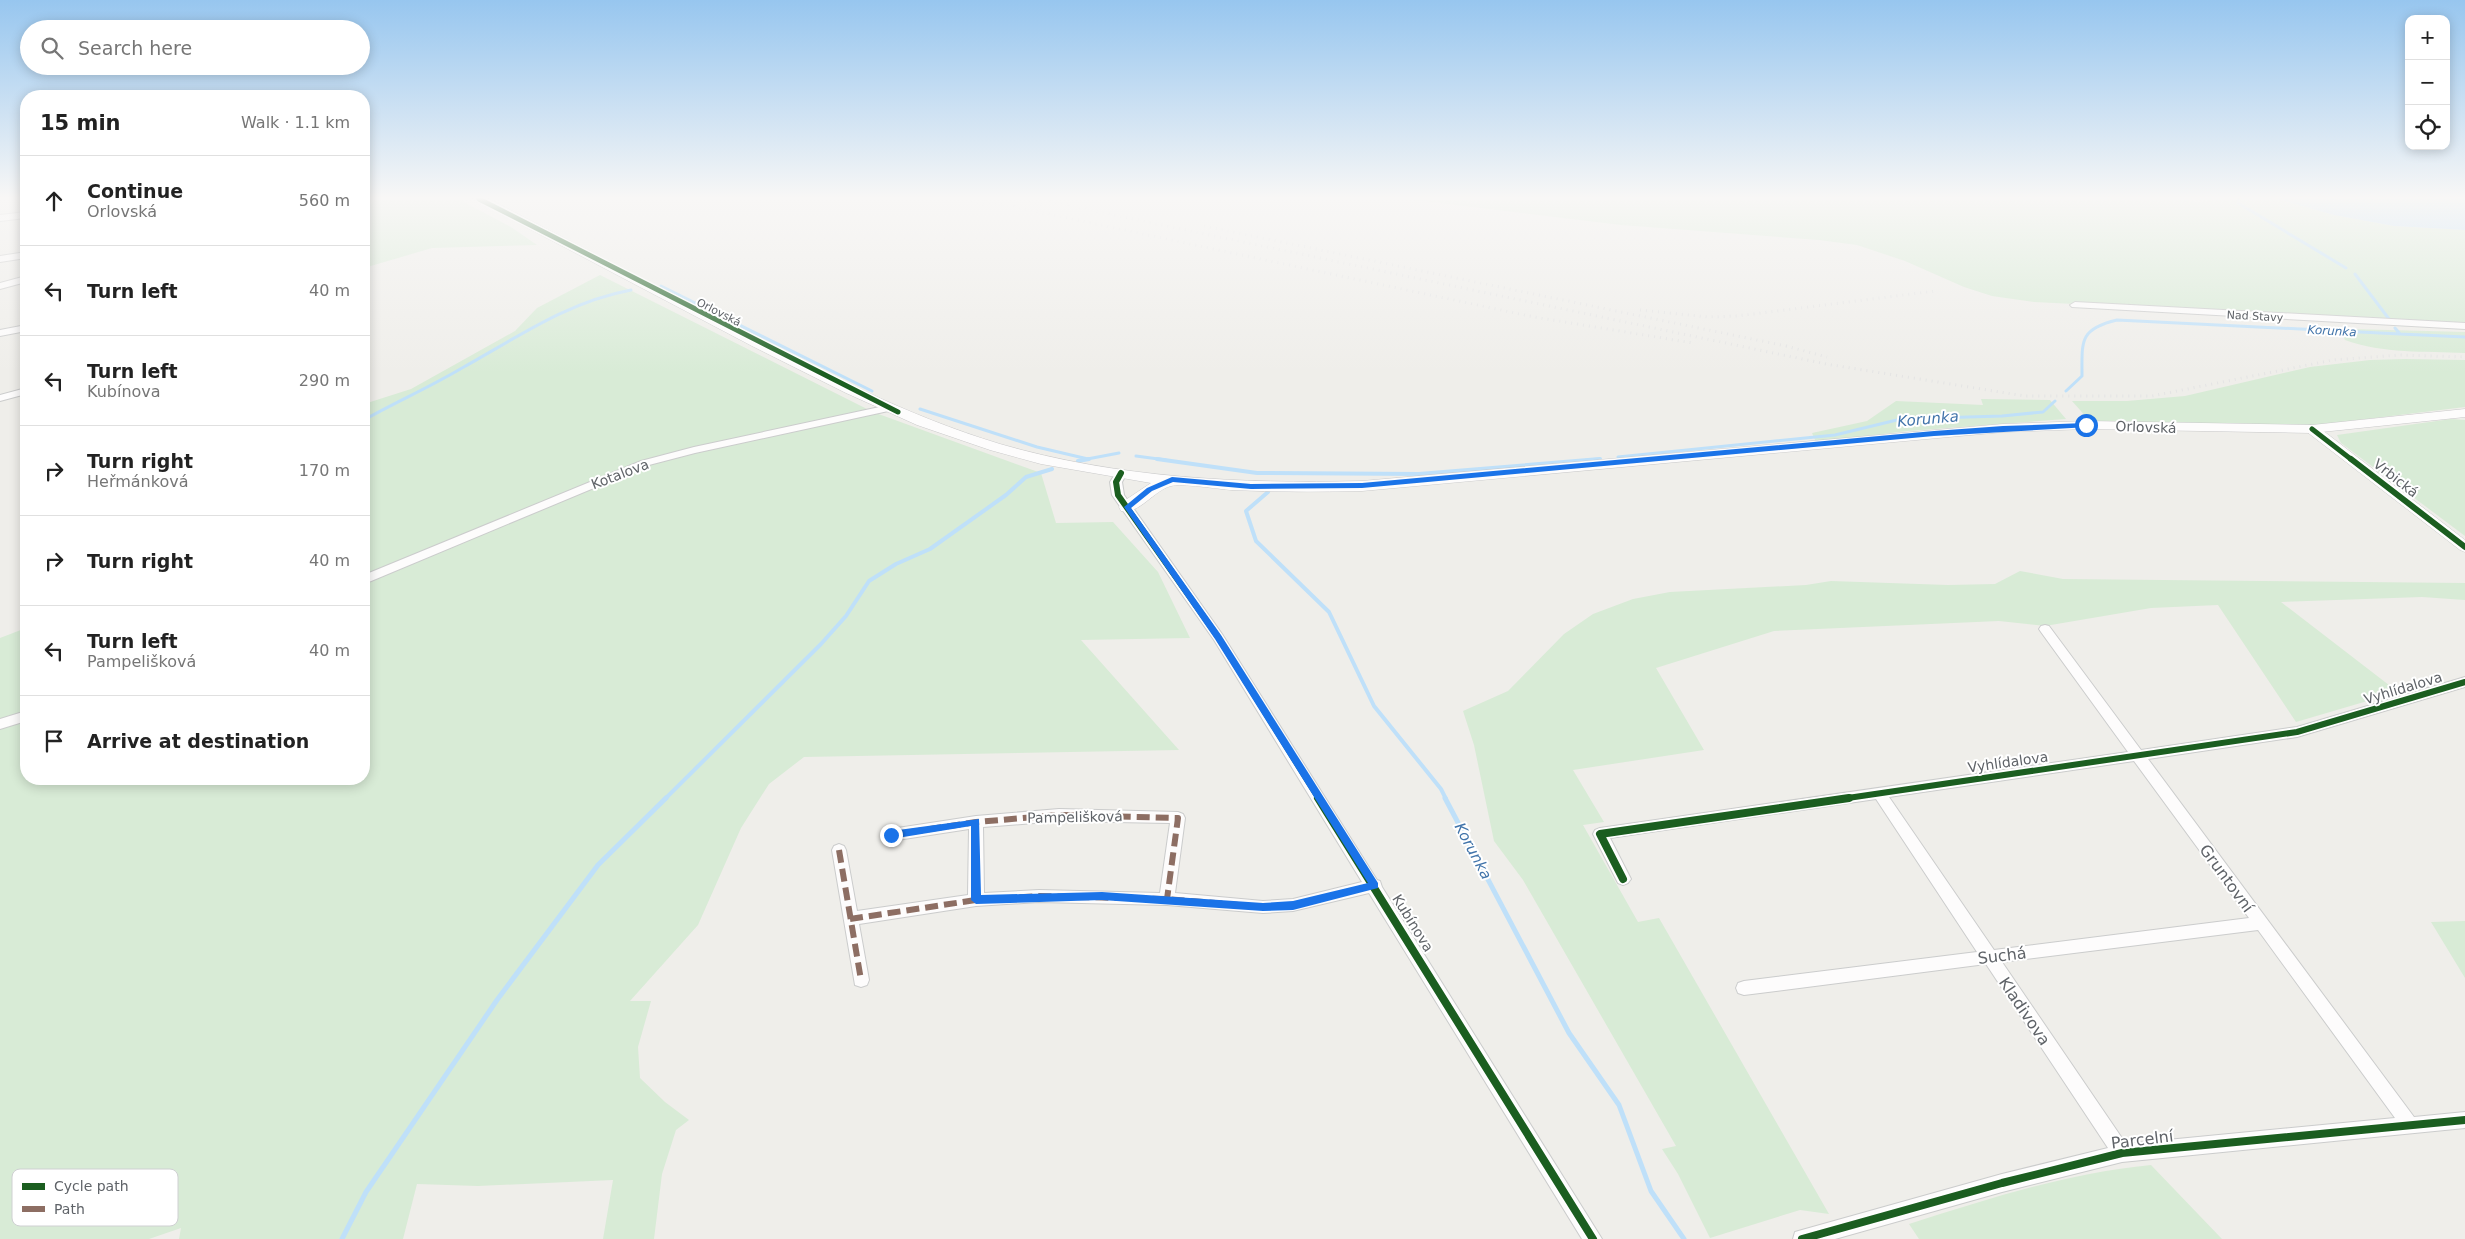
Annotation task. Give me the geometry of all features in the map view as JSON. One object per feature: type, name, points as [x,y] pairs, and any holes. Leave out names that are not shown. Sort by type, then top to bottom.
[{"type":"main road","name":"Orlovská","points":[[591,257],[888,408],[948,432],[1002,449],[1060,463],[1172,479],[1276,488],[1362,486],[2011,428],[2086,425],[2312,429],[2465,413]]},
{"type":"main road","points":[[1127,507],[1149,490],[1172,479]]},
{"type":"street","points":[[0,259],[14,257]]},
{"type":"street","points":[[0,286],[20,281]]},
{"type":"street","name":"Nad Stavy","points":[[2075,305],[2465,326]]},
{"type":"street","points":[[0,333],[20,329]]},
{"type":"street","points":[[0,398],[20,393]]},
{"type":"street","name":"Kotalova","points":[[370,578],[645,463],[712,446],[888,408]]},
{"type":"street","name":"Vrbická","points":[[2312,429],[2465,547]]},
{"type":"street","name":"Kubínova","points":[[1121,473],[1116,482],[1116,489],[1127,507],[1209,622],[1375,885],[1593,1239]]},
{"type":"street","name":"Gruntovní","points":[[2045,629],[2410,1125]]},
{"type":"street","name":"Vyhlídalova","points":[[1623,879],[1600,834],[2297,732],[2465,682]]},
{"type":"street","points":[[0,724],[20,718]]},
{"type":"street","name":"Kladivova","points":[[1879,793],[2122,1153]]},
{"type":"street","name":"Pampelišková","points":[[891,835],[976,822],[1059,815],[1178,818],[1167,899]]},
{"type":"street","points":[[976,822],[976,900]]},
{"type":"street","points":[[839,850],[862,980]]},
{"type":"street","points":[[850,919],[976,900],[1102,896],[1263,907],[1293,905],[1375,885]]},
{"type":"street","name":"Suchá","points":[[1744,988],[2261,923]]},
{"type":"street","name":"Parcelní","points":[[1802,1239],[2122,1153],[2465,1120]]},
{"type":"green space","points":[[370,257],[402,257],[370,266]]},
{"type":"green space","points":[[1892,257],[2465,257],[2465,323],[2034,302],[1992,296],[1964,287]]},
{"type":"green space","points":[[600,275],[873,412],[1041,473],[1056,523],[1113,522],[1158,572],[1190,638],[1081,640],[1179,750],[804,757],[769,784],[741,828],[698,925],[630,1001],[651,1001],[638,1047],[640,1078],[665,1102],[689,1120],[676,1130],[662,1174],[654,1239],[603,1239],[613,1180],[478,1186],[417,1184],[403,1239],[179,1239],[181,1228],[149,1239],[0,1239],[0,638],[20,630],[20,785],[370,785],[370,402],[411,389],[515,331],[537,308]]},
{"type":"green space","points":[[2350,329],[2465,332],[2465,353],[2374,348],[2345,340],[2343,336]]},
{"type":"green space","points":[[2370,360],[2465,360],[2465,407],[2309,426],[2098,421],[2088,419],[2072,401],[2127,401],[2185,396],[2310,367]]},
{"type":"green space","points":[[1981,399],[2050,400],[2066,419],[1908,431],[1816,442],[1812,433],[1867,421],[1896,401],[1983,405]]},
{"type":"green space","points":[[2451,419],[2465,420],[2465,536],[2341,443],[2337,435]]},
{"type":"green space","points":[[2020,571],[2063,579],[2465,583],[2465,600],[2422,597],[2281,602],[2398,692],[2296,722],[2218,605],[2151,608],[2045,626],[1999,621],[1774,631],[1656,668],[1704,750],[1573,770],[1604,822],[1583,825],[1638,922],[1659,918],[1829,1214],[1800,1210],[1710,1238],[1678,1174],[1662,1149],[1676,1146],[1523,880],[1494,841],[1474,745],[1463,711],[1508,691],[1564,634],[1593,614],[1633,599],[1670,592],[1806,585],[1831,581],[1948,585],[1995,584]]},
{"type":"green space","points":[[2465,921],[2465,978],[2431,922]]},
{"type":"green space","points":[[2151,1165],[2222,1239],[1919,1239],[1909,1224],[2028,1188],[2089,1174]]},
{"type":"waterway","name":"Korunka","points":[[2327,257],[2346,268]]},
{"type":"waterway","name":"Korunka","points":[[2355,274],[2389,319]]},
{"type":"waterway","points":[[661,286],[872,391]]},
{"type":"waterway","points":[[370,417],[438,382],[523,333],[564,312],[585,303],[631,290]]},
{"type":"waterway","name":"Korunka","points":[[2066,391],[2082,376],[2083,345],[2089,332],[2117,320],[2400,334]]},
{"type":"waterway","name":"Korunka","points":[[2395,328],[2400,334]]},
{"type":"waterway","points":[[2400,334],[2465,337]]},
{"type":"waterway","name":"Korunka","points":[[1618,457],[1835,435],[1901,419],[2002,416],[2043,412],[2055,401]]},
{"type":"waterway","points":[[920,409],[1037,447],[1088,459]]},
{"type":"waterway","points":[[1088,459],[1119,453]]},
{"type":"waterway","points":[[1136,456],[1166,460]]},
{"type":"waterway","points":[[1082,460],[1088,459]]},
{"type":"waterway","points":[[1078,461],[1089,459]]},
{"type":"waterway","name":"Korunka","points":[[1157,459],[1257,473],[1419,474],[1600,459],[1586,460]]},
{"type":"waterway","points":[[665,799],[821,644],[846,616],[869,581],[896,564],[930,549],[1006,495],[1026,477],[1052,469]]},
{"type":"waterway","name":"Korunka","points":[[1268,492],[1246,511],[1256,541],[1329,612],[1374,706],[1441,789],[1446,799]]},
{"type":"waterway","points":[[342,1239],[366,1192],[497,1000],[598,865],[666,798]]},
{"type":"waterway","name":"Korunka","points":[[1445,798],[1569,1033],[1619,1105],[1651,1191],[1684,1239]]},
{"type":"railway","points":[[1250,257],[1534,317],[1693,343]]},
{"type":"railway","points":[[1314,257],[1826,364],[2025,396],[2152,396],[2333,360],[2400,355],[2465,357]]},
{"type":"railway","points":[[1354,257],[1791,347]]},
{"type":"railway","points":[[1640,310],[1708,317],[1737,316],[1935,291]]},
{"type":"railway","points":[[1786,346],[1827,357]]},
{"type":"marked path","points":[[891,835],[976,822],[1059,815],[1178,818],[1167,899]]},
{"type":"marked path","points":[[976,822],[976,900]]},
{"type":"marked path","points":[[839,850],[861,980]]},
{"type":"marked path","points":[[850,919],[976,900],[1039,896],[1167,899],[1263,907],[1293,905],[1375,885]]},
{"type":"cycle path","points":[[593,257],[898,412]]},
{"type":"cycle path","points":[[2312,429],[2465,547]]},
{"type":"cycle path","points":[[1121,473],[1116,482],[1118,495],[1218,637],[1593,1239]]},
{"type":"cycle path","points":[[1623,879],[1600,834],[2297,732],[2465,682]]},
{"type":"cycle path","points":[[1802,1239],[2002,1183],[2122,1153],[2465,1120]]},
{"type":"route","points":[[891,835],[976,822],[976,900],[1039,896],[1102,896],[1263,907],[1293,905],[1322,900],[1375,885],[1195,601],[1127,507],[1149,490],[1172,479],[1251,487],[1310,488],[1362,486],[2003,428],[2086,425]]}]
